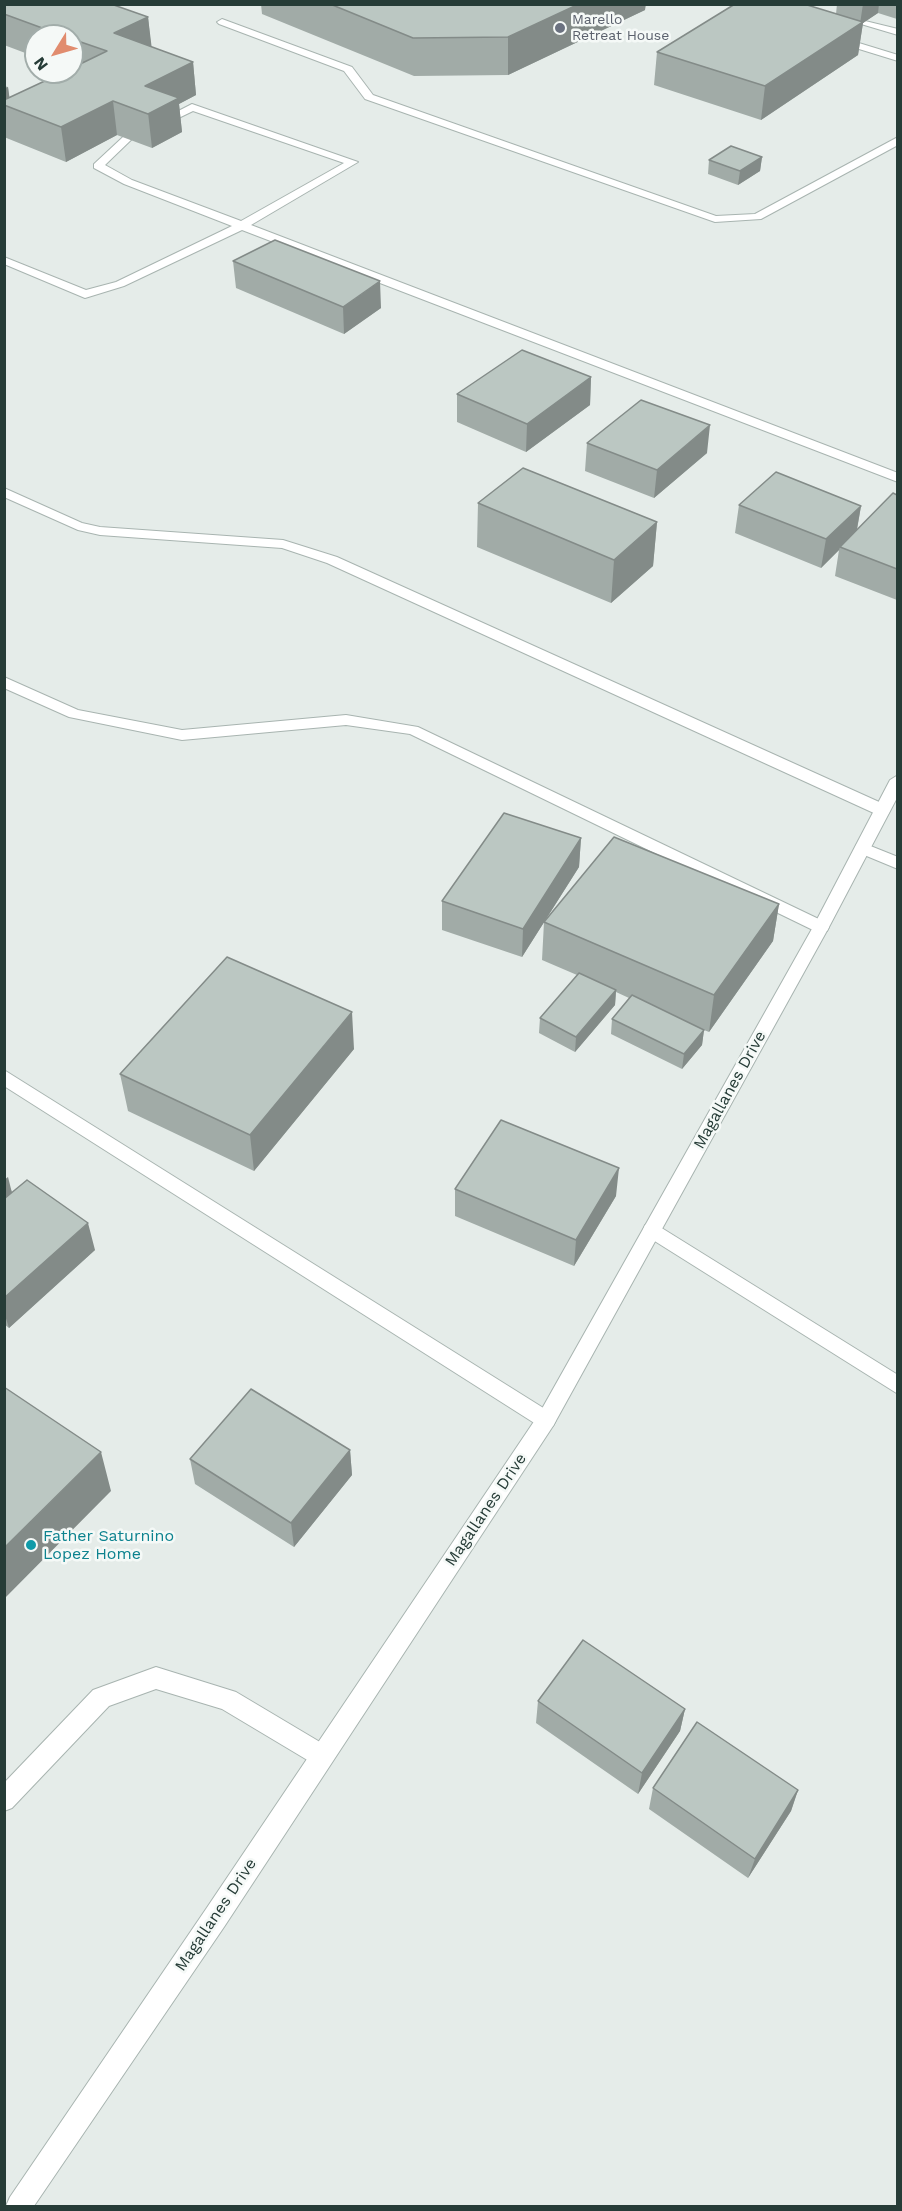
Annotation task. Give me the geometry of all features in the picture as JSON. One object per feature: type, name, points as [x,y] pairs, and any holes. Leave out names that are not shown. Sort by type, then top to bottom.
[{"type":"street","points":[[222,22],[348,69],[369,97],[715,219],[757,217],[897,140]]},
{"type":"street","points":[[864,22],[897,32]]},
{"type":"street","points":[[834,39],[897,58]]},
{"type":"street","points":[[4,260],[85,294],[120,284],[243,225],[353,162],[192,107],[158,124]]},
{"type":"street","points":[[127,139],[98,166],[128,182],[897,478]]},
{"type":"street","points":[[4,492],[78,526],[100,531],[283,544],[332,560],[882,810]]},
{"type":"street","points":[[4,682],[74,714],[182,735],[346,720],[413,730],[821,927]]},
{"type":"street","name":"Magallanes Drive","points":[[19,2206],[546,1420],[821,927],[897,780]]},
{"type":"street","points":[[862,848],[897,864]]},
{"type":"street","points":[[4,1077],[546,1420]]},
{"type":"street","points":[[652,1230],[897,1386]]},
{"type":"street","points":[[4,1800],[101,1698],[156,1677],[228,1700],[322,1756]]},
{"type":"building","points":[[4,4],[111,4],[148,17],[114,33],[193,62],[145,86],[179,98],[148,114],[113,101],[61,127],[4,105],[4,100],[38,84],[84,84],[84,62],[107,51],[84,43],[84,24],[31,24],[4,14]]},
{"type":"building","points":[[330,4],[579,4],[508,37],[413,38]]},
{"type":"building","points":[[735,4],[804,4],[863,22],[765,86],[657,52]]},
{"type":"building","points":[[731,146],[762,157],[740,171],[709,160]]},
{"type":"building","points":[[275,240],[380,281],[343,307],[233,261]]},
{"type":"building","points":[[522,350],[591,377],[527,424],[457,394]]},
{"type":"building","points":[[641,400],[710,425],[657,470],[587,443]]},
{"type":"building","points":[[523,468],[657,522],[614,560],[478,503]]},
{"type":"building","points":[[776,472],[861,506],[826,539],[739,505]]},
{"type":"building","points":[[893,493],[897,495],[897,569],[840,547]]},
{"type":"building","points":[[504,813],[581,838],[523,929],[442,901]]},
{"type":"building","points":[[614,837],[779,904],[714,995],[544,922]]},
{"type":"building","points":[[227,957],[352,1012],[250,1135],[120,1074]]},
{"type":"building","points":[[579,973],[616,990],[576,1037],[540,1018]]},
{"type":"building","points":[[632,995],[704,1030],[684,1054],[612,1019]]},
{"type":"building","points":[[501,1120],[619,1168],[576,1240],[455,1189]]},
{"type":"building","points":[[27,1180],[88,1223],[4,1298],[4,1199]]},
{"type":"building","points":[[4,1387],[101,1452],[4,1548]]},
{"type":"building","points":[[251,1389],[350,1450],[291,1523],[190,1459]]},
{"type":"building","points":[[583,1640],[685,1709],[642,1773],[538,1701]]},
{"type":"building","points":[[697,1722],[798,1790],[755,1859],[653,1788]]},
{"type":"place","name":"Marello Retreat House","points":[[560,28]]},
{"type":"place","name":"Father Saturnino Lopez Home","points":[[31,1545]]}]
